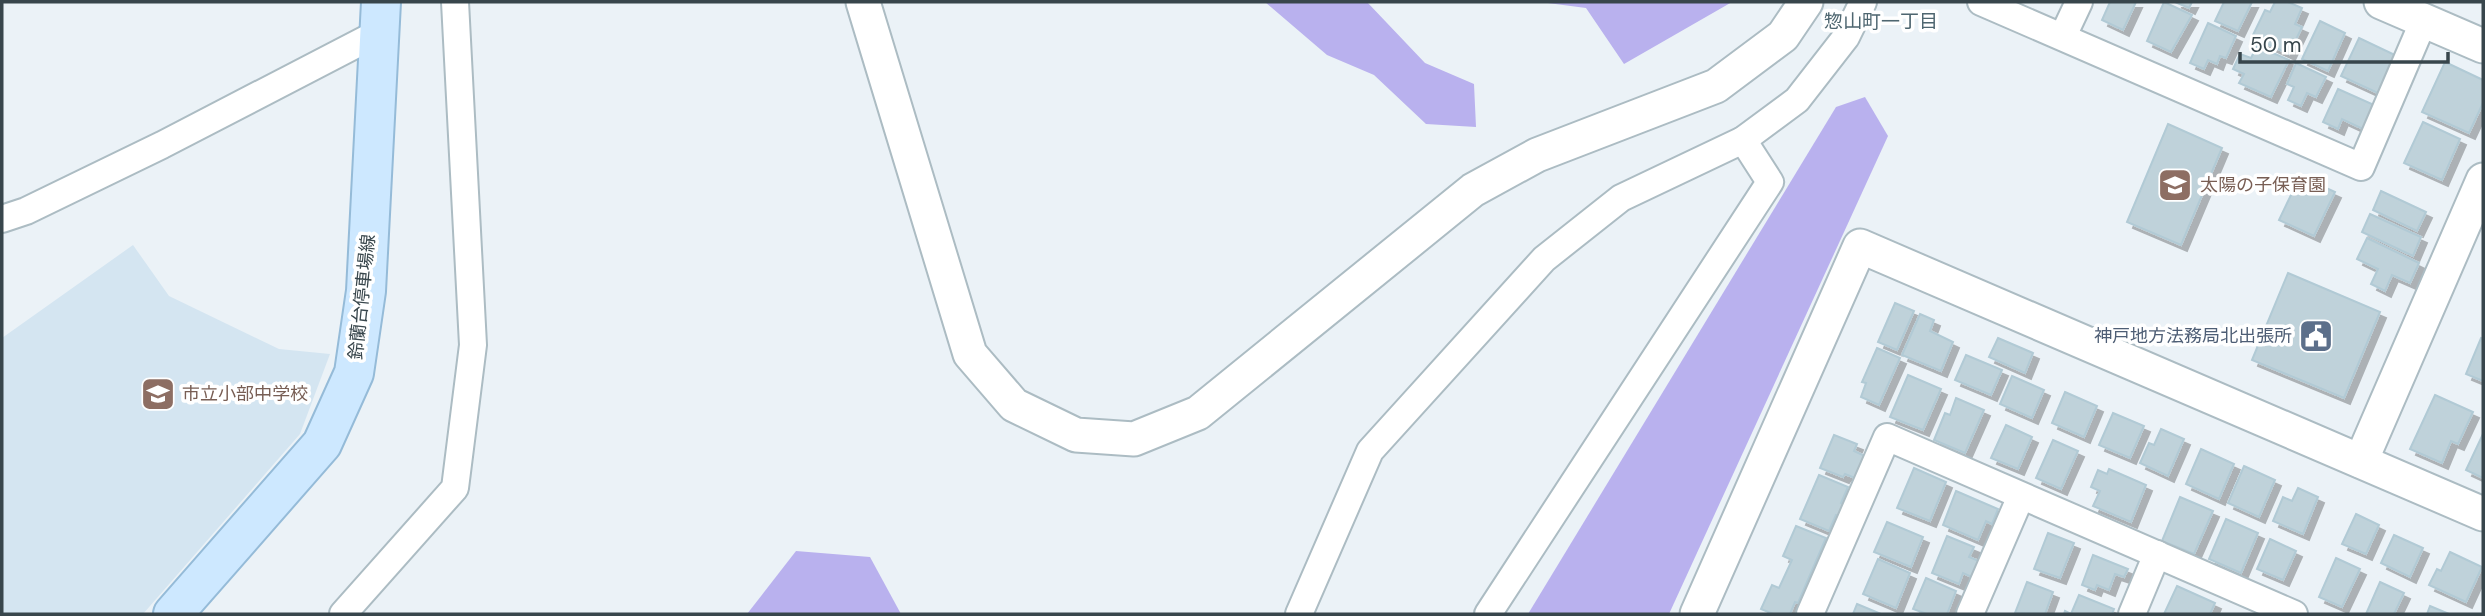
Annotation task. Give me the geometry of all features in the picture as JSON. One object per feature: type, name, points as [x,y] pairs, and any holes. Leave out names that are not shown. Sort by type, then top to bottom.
[{"type":"main road","name":"鈴蘭台停車場線","points":[[173,614],[322,444],[354,373],[366,291],[379,17]]},
{"type":"street","points":[[343,614],[455,488],[473,345],[455,2]]},
{"type":"street","points":[[863,2],[970,354],[1014,405],[1076,435],[1134,439],[1198,412],[1473,190],[1537,155],[1716,86],[1783,36],[1806,2]]},
{"type":"street","points":[[1299,614],[1370,451],[1544,258],[1621,198],[1743,140],[1797,100],[1846,37],[1863,2]]},
{"type":"street","points":[[1980,2],[2361,167],[2424,20]]},
{"type":"street","points":[[2063,37],[2078,2]]},
{"type":"street","points":[[2382,2],[2483,46]]},
{"type":"street","points":[[2,219],[26,211],[162,145],[379,17]]},
{"type":"street","points":[[1488,614],[1770,182],[1743,140]]},
{"type":"street","points":[[2361,461],[2483,180]]},
{"type":"street","points":[[1697,614],[1860,246],[2483,514]]},
{"type":"street","points":[[1810,614],[1887,437],[2292,614]]},
{"type":"street","points":[[1970,614],[2021,496]]},
{"type":"street","points":[[2132,614],[2157,554]]},
{"type":"shaded area","points":[[1265,2],[1367,2],[1425,63],[1474,84],[1476,127],[1426,124],[1374,75],[1327,55]]},
{"type":"shaded area","points":[[1540,2],[1732,2],[1624,64],[1586,8]]},
{"type":"shaded area","points":[[1865,97],[1888,136],[1669,614],[1528,614],[1836,107]]},
{"type":"shaded area","name":"市立小部中学校","points":[[133,245],[169,296],[279,349],[330,354],[300,434],[143,614],[2,614],[2,338]]},
{"type":"shaded area","points":[[796,551],[870,557],[901,614],[747,614]]},
{"type":"building","points":[[2110,2],[2136,2],[2123,30],[2102,20]]},
{"type":"building","points":[[2164,2],[2192,15],[2171,52],[2147,41]]},
{"type":"building","points":[[2175,2],[2192,2],[2189,8]]},
{"type":"building","points":[[2224,2],[2252,2],[2238,31],[2215,21]]},
{"type":"building","points":[[2275,2],[2288,2],[2302,8],[2295,24],[2302,27],[2289,54],[2252,37],[2265,10],[2270,12]]},
{"type":"building","points":[[2320,21],[2345,33],[2328,71],[2302,59]]},
{"type":"building","points":[[2208,23],[2236,36],[2226,58],[2220,56],[2217,64],[2208,60],[2204,69],[2190,63]]},
{"type":"building","points":[[2359,38],[2397,56],[2380,94],[2341,76]]},
{"type":"building","points":[[2257,46],[2289,60],[2271,97],[2239,83],[2244,74],[2233,69],[2240,54],[2251,58]]},
{"type":"building","points":[[2445,62],[2483,80],[2483,103],[2469,133],[2422,112]]},
{"type":"building","points":[[2296,63],[2326,77],[2316,97],[2307,93],[2301,106],[2288,100],[2294,87],[2287,84]]},
{"type":"building","points":[[2338,89],[2374,105],[2363,129],[2342,119],[2338,129],[2323,122]]},
{"type":"building","points":[[2423,122],[2460,139],[2442,180],[2404,163]]},
{"type":"building","name":"太陽の子保育園","points":[[2168,124],[2222,148],[2181,245],[2127,222]]},
{"type":"building","points":[[2300,176],[2335,192],[2314,236],[2279,220]]},
{"type":"building","points":[[2381,191],[2426,212],[2417,231],[2373,210]]},
{"type":"building","points":[[2370,214],[2421,237],[2413,256],[2362,232]]},
{"type":"building","points":[[2367,238],[2419,263],[2410,283],[2392,275],[2385,291],[2371,284],[2378,269],[2357,259]]},
{"type":"building","name":"神戸地方法務局北出張所","points":[[2288,273],[2380,312],[2344,398],[2252,360]]},
{"type":"building","points":[[1895,303],[1914,311],[1897,350],[1878,342]]},
{"type":"building","points":[[1920,314],[1934,320],[1930,331],[1953,342],[1941,371],[1902,355]]},
{"type":"building","points":[[1998,338],[2033,353],[2025,373],[1989,357]]},
{"type":"building","points":[[2481,338],[2483,339],[2483,381],[2466,374]]},
{"type":"building","points":[[1877,348],[1900,358],[1879,405],[1861,397],[1866,383],[1862,382]]},
{"type":"building","points":[[1966,355],[2002,370],[1991,395],[1955,380]]},
{"type":"building","points":[[1908,375],[1941,389],[1923,430],[1890,417]]},
{"type":"building","points":[[2012,376],[2044,390],[2032,418],[2000,404]]},
{"type":"building","points":[[2065,392],[2097,406],[2084,437],[2052,423]]},
{"type":"building","points":[[2435,395],[2473,412],[2458,444],[2451,441],[2442,463],[2410,449]]},
{"type":"building","points":[[1956,398],[1984,410],[1965,453],[1934,440],[1945,413],[1950,415]]},
{"type":"building","points":[[2113,413],[2144,426],[2130,458],[2099,445]]},
{"type":"building","points":[[2006,425],[2032,437],[2018,469],[1991,458]]},
{"type":"building","points":[[2161,429],[2184,439],[2168,476],[2140,463],[2149,443],[2154,445]]},
{"type":"building","points":[[2483,434],[2483,478],[2466,470]]},
{"type":"building","points":[[1834,435],[1857,444],[1854,451],[1865,456],[1855,478],[1845,474],[1843,477],[1820,468]]},
{"type":"building","points":[[2053,440],[2078,451],[2061,489],[2036,478]]},
{"type":"building","points":[[2201,449],[2234,464],[2219,499],[2186,484]]},
{"type":"building","points":[[2244,466],[2275,480],[2259,517],[2228,503]]},
{"type":"building","points":[[1914,468],[1946,482],[1930,521],[1897,508]]},
{"type":"building","points":[[2109,469],[2146,485],[2131,522],[2093,506],[2100,491],[2091,487],[2098,470],[2107,474]]},
{"type":"building","points":[[1819,475],[1848,487],[1841,503],[1847,506],[1842,517],[1836,515],[1829,531],[1800,519]]},
{"type":"building","points":[[2298,488],[2318,497],[2303,534],[2273,521],[2283,497],[2292,501]]},
{"type":"building","points":[[1956,491],[1998,509],[1992,524],[1986,521],[1978,540],[1943,525]]},
{"type":"building","points":[[2180,497],[2213,511],[2194,554],[2162,541]]},
{"type":"building","points":[[2356,514],[2379,525],[2366,554],[2342,544]]},
{"type":"building","points":[[2226,519],[2258,533],[2241,573],[2209,559]]},
{"type":"building","points":[[1887,522],[1923,537],[1911,567],[1874,552]]},
{"type":"building","points":[[1796,526],[1826,538],[1798,603],[1795,602],[1790,614],[1773,614],[1761,609],[1772,585],[1779,588],[1792,560],[1783,556]]},
{"type":"building","points":[[2048,533],[2074,543],[2060,578],[2034,569]]},
{"type":"building","points":[[2394,535],[2423,548],[2410,577],[2381,563]]},
{"type":"building","points":[[1947,536],[1974,547],[1969,557],[1979,561],[1972,577],[1963,573],[1959,584],[1932,573]]},
{"type":"building","points":[[2270,539],[2296,551],[2283,580],[2257,569]]},
{"type":"building","points":[[2450,552],[2482,567],[2466,602],[2429,585],[2437,569],[2441,571]]},
{"type":"building","points":[[2093,555],[2128,569],[2124,577],[2115,574],[2109,590],[2097,585],[2095,590],[2082,585]]},
{"type":"building","points":[[2336,558],[2360,569],[2342,607],[2319,597]]},
{"type":"building","points":[[1878,559],[1910,573],[1896,608],[1863,594]]},
{"type":"building","points":[[1926,578],[1956,591],[1947,614],[1927,614],[1913,609]]},
{"type":"building","points":[[2027,582],[2053,592],[2045,614],[2015,613]]},
{"type":"building","points":[[2380,582],[2404,593],[2394,614],[2366,614]]},
{"type":"building","points":[[2177,586],[2215,603],[2210,614],[2164,614]]},
{"type":"building","points":[[2079,595],[2114,609],[2112,614],[2071,614]]},
{"type":"building","points":[[1857,604],[1881,614],[1853,614]]},
{"type":"building","points":[[2430,606],[2449,614],[2427,614]]},
{"type":"place","name":"太陽の子保育園","points":[[2175,185]]},
{"type":"place","name":"神戸地方法務局北出張所","points":[[2316,336]]},
{"type":"place","name":"市立小部中学校","points":[[158,394]]},
{"type":"district","name":"惣山町一丁目","points":[[1881,21]]}]
